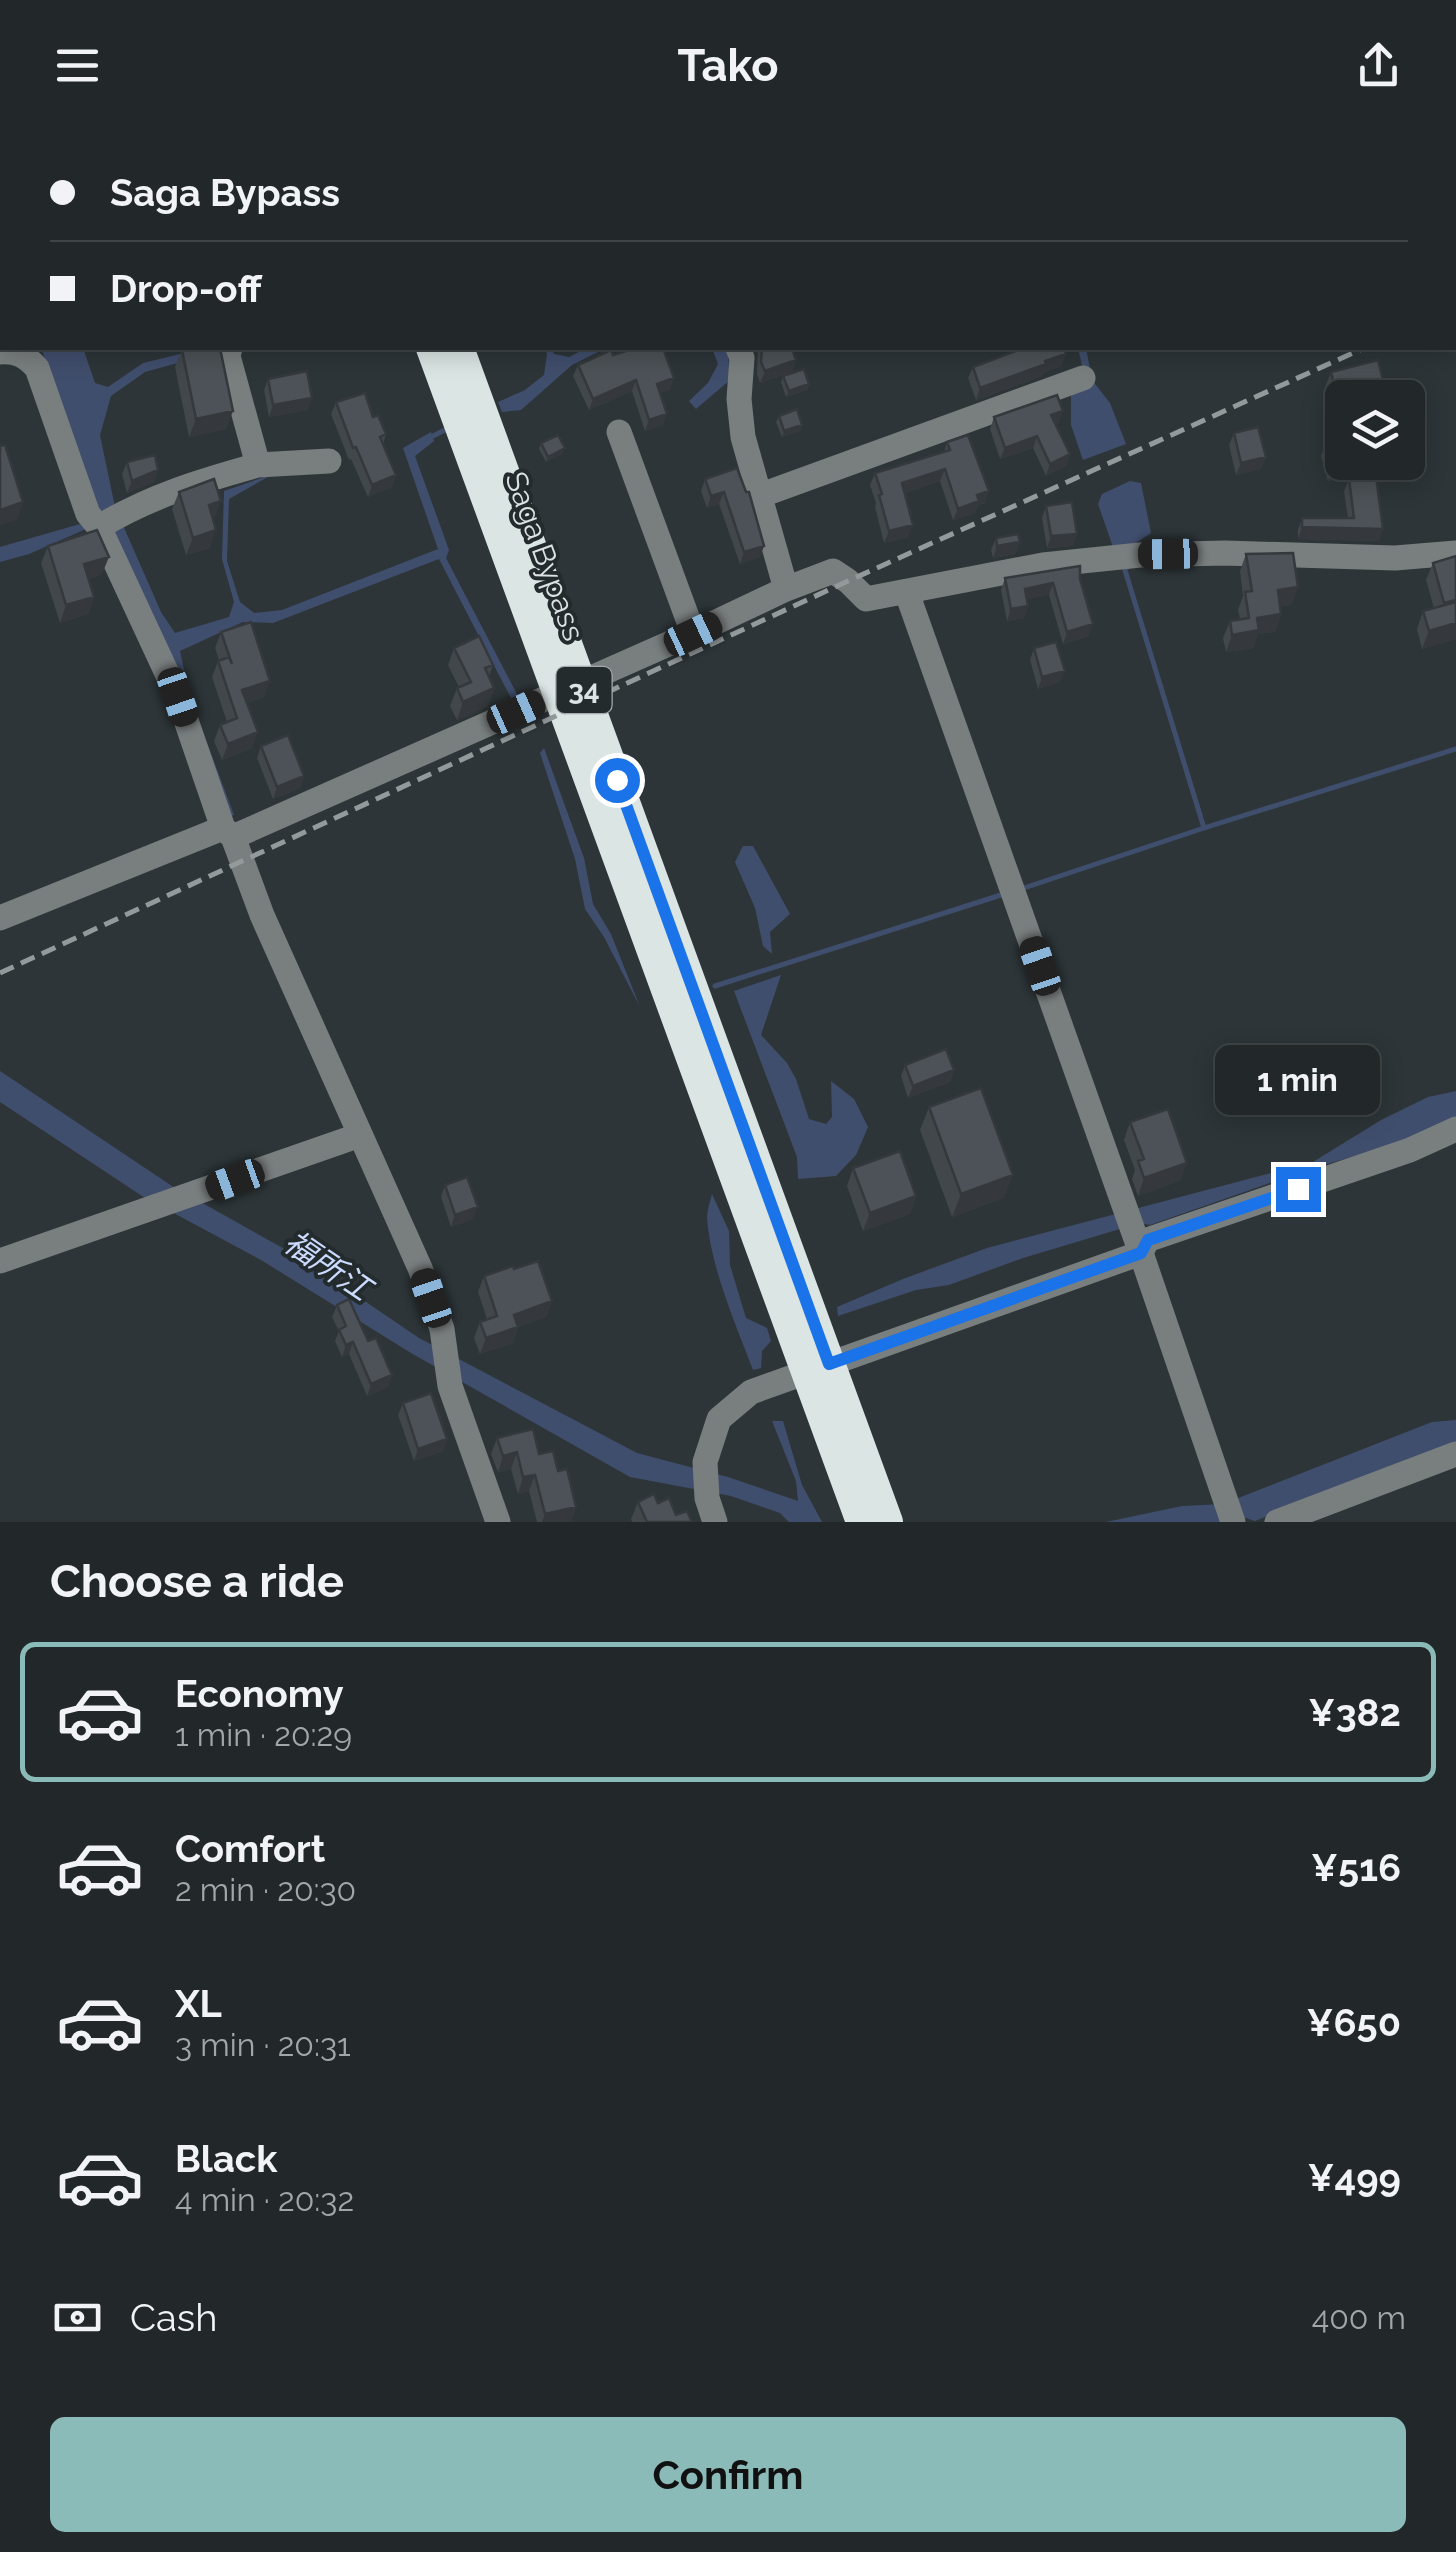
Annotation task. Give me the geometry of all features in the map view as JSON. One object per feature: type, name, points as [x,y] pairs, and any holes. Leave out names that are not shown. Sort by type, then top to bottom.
[{"type":"highway","name":"Saga Bypass","points":[[446,350],[817,1369],[861,1522]]},
{"type":"highway","name":"Saga Bypass","points":[[817,1369],[888,1522]]},
{"type":"street","points":[[739,350],[742,358],[738,399],[743,437],[786,589]]},
{"type":"street","points":[[0,352],[26,356],[36,368],[178,697],[262,914],[420,1268],[442,1329],[450,1386],[498,1522]]},
{"type":"street","points":[[229,352],[258,465]]},
{"type":"street","points":[[759,496],[1082,378]]},
{"type":"street","points":[[619,432],[693,634]]},
{"type":"street","points":[[102,519],[178,488],[258,465],[328,461]]},
{"type":"street","points":[[0,918],[228,832],[834,571],[866,599],[1043,565],[1140,554],[1225,552],[1395,558],[1456,552]]},
{"type":"street","points":[[907,593],[1233,1522]]},
{"type":"street","points":[[711,1510],[706,1462],[718,1420],[751,1392],[1137,1242],[1410,1150],[1456,1129]]},
{"type":"street","points":[[0,1261],[360,1135]]},
{"type":"street","points":[[1277,1522],[1456,1454]]},
{"type":"water","points":[[42,350],[84,350],[95,383],[108,387],[143,363],[197,350],[225,350],[145,372],[111,396],[100,435],[115,507],[161,612],[175,633],[229,617],[234,602],[222,559],[224,491],[273,474],[229,499],[227,561],[240,602],[254,613],[282,610],[438,549],[403,448],[431,432],[434,441],[415,456],[449,550],[446,558],[520,700],[513,702],[439,559],[273,623],[243,622],[180,651],[190,697],[234,815],[228,817],[116,548],[108,513],[99,509]]},
{"type":"water","points":[[546,350],[552,350],[569,357],[583,350],[602,350],[572,365],[521,410],[502,412],[498,402],[525,390],[544,375]]},
{"type":"water","points":[[713,350],[726,350],[730,380],[696,409],[689,401],[708,383],[718,364]]},
{"type":"water","points":[[1078,350],[1086,350],[1092,380],[1110,403],[1126,444],[1083,460],[1071,425],[1071,392],[1086,383]]},
{"type":"water","points":[[1130,481],[1141,483],[1151,533],[1133,545],[1113,547],[1098,504],[1102,494]]},
{"type":"water","points":[[80,524],[86,529],[0,562],[0,547]]},
{"type":"water","points":[[544,748],[584,858],[593,904],[611,934],[640,1007],[585,909],[575,859],[540,753]]},
{"type":"water","points":[[743,846],[753,846],[790,914],[770,932],[772,954],[763,946],[755,908],[735,862]]},
{"type":"water","points":[[781,975],[761,1035],[787,1063],[809,1119],[826,1124],[832,1117],[831,1081],[854,1099],[868,1127],[856,1155],[836,1176],[798,1179],[797,1157],[734,991]]},
{"type":"water","points":[[0,1071],[172,1186],[306,1261],[419,1338],[637,1453],[798,1501],[796,1481],[772,1421],[783,1421],[802,1485],[822,1522],[789,1522],[780,1513],[731,1496],[630,1477],[411,1353],[261,1260],[142,1196],[0,1102]]},
{"type":"water","points":[[1456,1091],[1456,1119],[1402,1142],[1307,1170],[1150,1225],[1140,1223],[949,1285],[916,1290],[838,1316],[837,1307],[987,1248],[1313,1162],[1381,1120],[1428,1097]]},
{"type":"water","points":[[712,1194],[729,1231],[730,1265],[746,1318],[767,1328],[771,1341],[762,1351],[761,1368],[753,1370],[719,1276],[707,1218]]},
{"type":"water","points":[[1456,1420],[1456,1442],[1255,1521],[1243,1517],[1231,1522],[1106,1522],[1182,1506],[1223,1504],[1432,1422]]},
{"type":"building","points":[[182,350],[220,350],[233,411],[196,419]]},
{"type":"building","points":[[611,350],[613,355],[629,350],[664,350],[674,378],[657,384],[667,414],[649,420],[636,380],[593,399],[578,365]]},
{"type":"building","points":[[762,350],[793,350],[796,360],[765,371]]},
{"type":"building","points":[[1019,350],[1064,350],[1066,354],[980,388],[973,367]]},
{"type":"building","points":[[1378,360],[1383,380],[1333,380],[1331,372]]},
{"type":"building","points":[[804,369],[809,384],[789,391],[783,376]]},
{"type":"building","points":[[307,371],[312,398],[273,405],[268,379]]},
{"type":"building","points":[[365,393],[373,417],[378,415],[386,434],[380,437],[396,475],[372,485],[336,402]]},
{"type":"building","points":[[1057,395],[1063,411],[1051,415],[1070,454],[1050,464],[1037,436],[1005,448],[994,417]]},
{"type":"building","points":[[797,409],[802,425],[784,431],[779,416]]},
{"type":"building","points":[[1258,427],[1266,457],[1241,463],[1234,433]]},
{"type":"building","points":[[558,435],[565,448],[548,457],[541,443]]},
{"type":"building","points":[[968,435],[989,491],[977,495],[979,501],[958,509],[945,469],[902,483],[913,525],[889,531],[875,473],[950,450],[947,442]]},
{"type":"building","points":[[5,445],[23,502],[0,510],[0,446]]},
{"type":"building","points":[[155,455],[158,470],[132,481],[127,462]]},
{"type":"building","points":[[737,468],[749,492],[764,546],[744,552],[724,492],[711,496],[705,479]]},
{"type":"building","points":[[214,479],[221,501],[209,505],[216,530],[193,538],[179,492]]},
{"type":"building","points":[[1349,480],[1377,480],[1383,529],[1302,527],[1302,518],[1354,518]]},
{"type":"building","points":[[1072,502],[1077,534],[1051,536],[1046,506]]},
{"type":"building","points":[[97,530],[109,557],[84,564],[94,597],[66,605],[48,546]]},
{"type":"building","points":[[1018,534],[1020,542],[997,546],[996,538]]},
{"type":"building","points":[[1293,553],[1298,587],[1278,590],[1281,614],[1257,618],[1259,630],[1232,635],[1230,621],[1249,618],[1245,592],[1252,591],[1246,554]]},
{"type":"building","points":[[1456,556],[1456,600],[1444,603],[1433,563]]},
{"type":"building","points":[[1080,566],[1093,624],[1067,632],[1053,583],[1025,589],[1028,606],[1011,609],[1005,578]]},
{"type":"building","points":[[1456,602],[1456,623],[1429,631],[1423,611]]},
{"type":"building","points":[[251,622],[270,681],[242,690],[258,732],[228,744],[220,725],[237,718],[218,661],[229,657],[232,664],[221,632]]},
{"type":"building","points":[[479,636],[493,665],[485,668],[494,688],[463,702],[457,688],[471,682],[454,648]]},
{"type":"building","points":[[1056,642],[1065,671],[1042,677],[1034,648]]},
{"type":"building","points":[[288,735],[304,776],[277,787],[261,746]]},
{"type":"building","points":[[946,1049],[954,1070],[913,1086],[905,1065]]},
{"type":"building","points":[[981,1088],[1013,1175],[961,1194],[929,1107]]},
{"type":"building","points":[[1168,1109],[1187,1163],[1144,1178],[1138,1161],[1144,1159],[1130,1122]]},
{"type":"building","points":[[900,1151],[916,1196],[870,1213],[853,1168]]},
{"type":"building","points":[[467,1177],[478,1207],[455,1215],[445,1185]]},
{"type":"building","points":[[538,1261],[552,1301],[514,1315],[518,1327],[486,1338],[480,1322],[497,1316],[484,1276]]},
{"type":"building","points":[[349,1299],[368,1341],[376,1338],[392,1375],[371,1384],[353,1342],[346,1345],[339,1330],[346,1326],[337,1305]]},
{"type":"building","points":[[431,1393],[447,1439],[418,1449],[403,1403]]},
{"type":"building","points":[[533,1429],[539,1454],[553,1451],[558,1471],[567,1469],[576,1507],[545,1514],[535,1475],[523,1477],[517,1452],[503,1456],[497,1438]]},
{"type":"building","points":[[654,1494],[658,1503],[669,1498],[676,1515],[687,1511],[692,1522],[647,1522],[638,1502]]},
{"type":"waterway","points":[[433,436],[451,427]]},
{"type":"waterway","points":[[1128,567],[1124,567],[1204,828]]},
{"type":"waterway","points":[[1021,889],[1456,749]]},
{"type":"waterway","points":[[715,986],[1001,895]]},
{"type":"railway","points":[[0,973],[848,581],[1360,350]]},
{"type":"route","points":[[617,780],[829,1364],[1141,1253],[1148,1240],[1298,1189]]},
{"type":"water label","name":"福所江","points":[[328,1265]]}]
